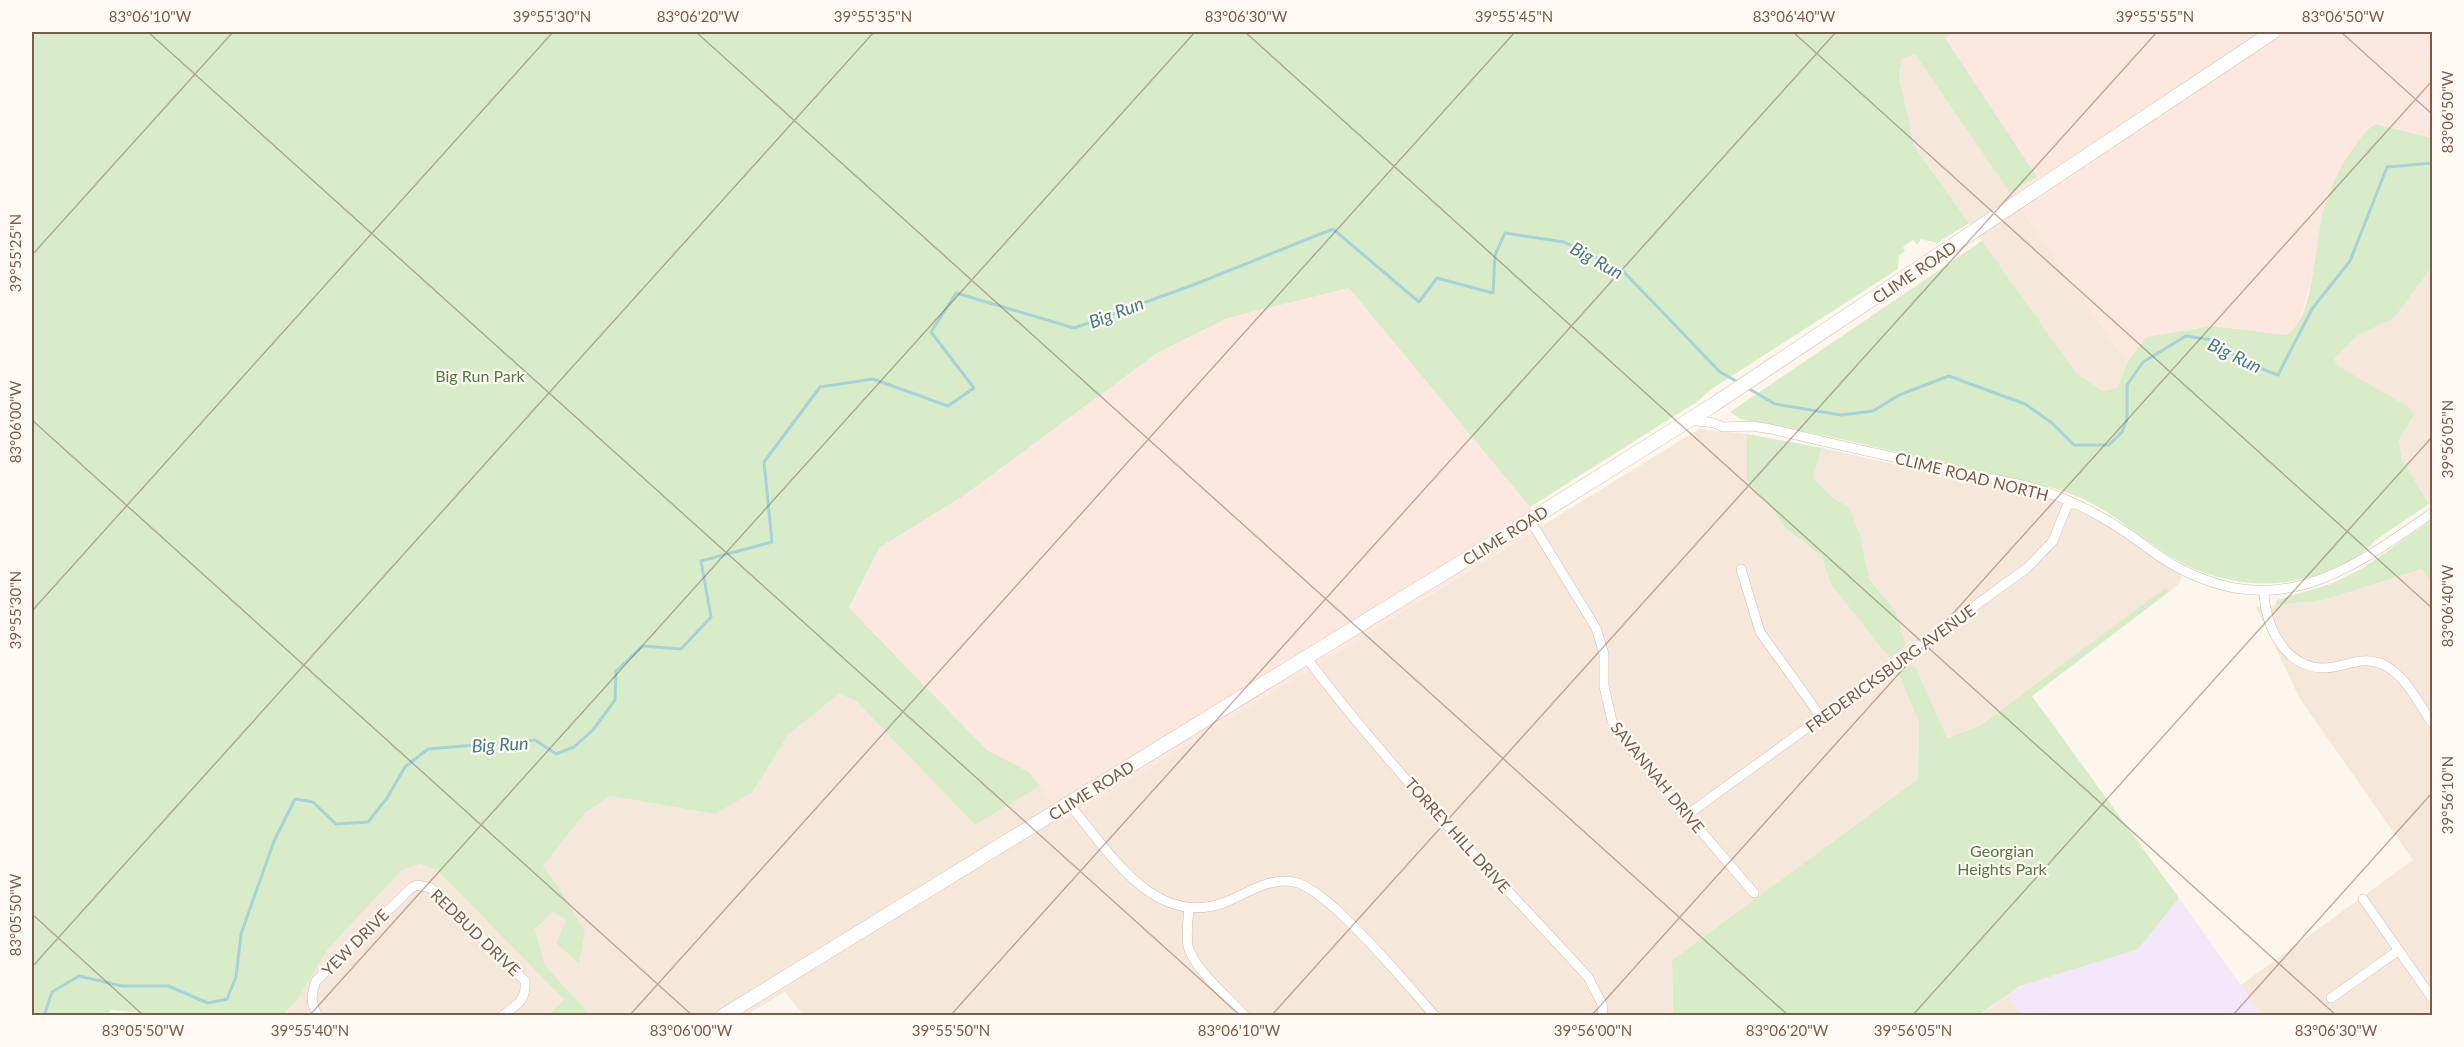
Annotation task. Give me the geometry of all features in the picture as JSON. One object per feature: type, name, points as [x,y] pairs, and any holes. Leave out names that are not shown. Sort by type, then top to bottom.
[{"type":"main road","name":"CLIME ROAD","points":[[723,1016],[1713,405],[2273,32]]},
{"type":"street","name":"CLIME ROAD NORTH","points":[[1688,420],[1714,423],[1724,427],[1752,426],[1771,429],[2036,489],[2069,501],[2106,519],[2183,570],[2215,583],[2240,589],[2265,591],[2307,585],[2341,572],[2378,551],[2433,513]]},
{"type":"street","name":"FREDERICKSBURG AVENUE","points":[[1687,815],[2027,568],[2053,541],[2069,501]]},
{"type":"street","name":"SAVANNAH DRIVE","points":[[1530,520],[1596,628],[1602,642],[1604,686],[1611,721],[1630,748],[1754,893]]},
{"type":"street","points":[[1741,569],[1760,632],[1821,717]]},
{"type":"street","points":[[2265,591],[2265,609],[2269,624],[2278,640],[2296,659],[2312,667],[2325,668],[2360,660],[2383,665],[2402,680],[2433,723]]},
{"type":"street","name":"TORREY HILL DRIVE","points":[[1306,657],[1339,702],[1588,977],[1602,1004],[1603,1016]]},
{"type":"street","points":[[1069,804],[1140,886],[1165,901],[1190,908],[1212,907],[1253,888],[1279,880],[1307,886],[1330,902],[1435,1016]]},
{"type":"street","name":"REDBUD DRIVE","points":[[425,885],[431,888],[525,981],[526,990],[523,999],[502,1016]]},
{"type":"street","name":"YEW DRIVE","points":[[318,1016],[311,995],[316,981],[411,888],[425,885]]},
{"type":"street","points":[[2363,899],[2433,998]]},
{"type":"street","points":[[1190,908],[1187,939],[1193,956],[1245,1016]]},
{"type":"street","points":[[2331,998],[2399,950]]},
{"type":"shaded area","points":[[1955,32],[2432,32],[2432,138],[2376,124],[2312,279],[2297,329],[2287,335],[2212,326],[2146,337],[2127,362],[2010,193],[2036,177],[1945,38]]},
{"type":"shaded area","points":[[1915,54],[2127,362],[2118,387],[2103,391],[2077,374],[1914,146],[1899,73],[1902,59]]},
{"type":"shaded area","points":[[2432,267],[2432,502],[2429,504],[2402,460],[2399,440],[2414,415],[2338,366],[2334,359],[2357,336],[2394,318]]},
{"type":"shaded area","points":[[1349,288],[1544,524],[1065,820],[1029,772],[987,750],[849,609],[913,482],[963,495],[1157,353],[1228,318]]},
{"type":"shaded area","points":[[1699,429],[1747,434],[1747,481],[1770,505],[1785,528],[1822,556],[1830,583],[1898,654],[1906,644],[1895,610],[1869,579],[1860,534],[1849,507],[1833,498],[1813,478],[1822,448],[2050,499],[2101,521],[2182,576],[2179,584],[2170,591],[2165,588],[1981,725],[1946,738],[1916,668],[1898,673],[1919,722],[1918,779],[1672,960],[1673,1015],[804,1016],[785,992],[746,1015],[590,1015],[545,965],[535,929],[553,912],[566,920],[556,943],[579,964],[558,886],[543,866],[585,813],[610,796],[715,814],[752,793],[788,735],[839,694],[856,701],[975,825],[1040,786],[1065,820]]},
{"type":"shaded area","points":[[2423,569],[2432,584],[2432,1015],[2262,1015],[2241,985],[2413,860],[2300,699],[2256,607],[2324,600]]},
{"type":"shaded area","points":[[420,864],[437,870],[565,1001],[548,1015],[283,1016],[297,1000],[328,949],[402,870]]},
{"type":"shaded area","points":[[2167,881],[2262,1015],[2022,1015],[2008,995]]},
{"type":"shaded area","points":[[2008,995],[2022,1015],[1979,1016]]},
{"type":"green space","name":"Big Run Park","points":[[32,32],[1955,32],[1945,38],[2037,177],[2010,193],[1915,54],[1902,59],[1899,74],[1914,146],[1969,223],[1937,243],[1921,239],[1917,245],[1913,240],[1903,247],[1905,251],[1899,255],[1898,269],[1710,390],[1698,401],[1530,507],[1349,288],[1228,318],[1157,353],[963,496],[880,547],[849,608],[987,750],[1029,772],[1040,786],[975,825],[856,701],[839,694],[788,735],[752,793],[715,814],[610,796],[585,813],[543,866],[558,886],[585,932],[579,964],[556,943],[566,920],[553,912],[535,929],[545,965],[590,1015],[548,1015],[564,1000],[437,870],[420,864],[402,870],[328,949],[297,1000],[283,1015],[172,1016],[111,1010],[106,1015],[32,1015]]},
{"type":"green space","points":[[2376,124],[2432,138],[2432,267],[2394,318],[2357,336],[2334,359],[2338,366],[2410,408],[2414,415],[2399,440],[2402,460],[2429,504],[2374,541],[2359,556],[2325,572],[2286,582],[2266,583],[2246,582],[2208,574],[2171,557],[2102,509],[2057,489],[1836,438],[1740,419],[1730,412],[1982,241],[2077,374],[2103,391],[2118,387],[2127,362],[2146,337],[2212,326],[2287,335],[2297,325],[2304,311],[2313,275],[2321,219],[2334,182],[2354,147],[2366,131]]},
{"type":"green space","points":[[1747,434],[1822,448],[1813,478],[1833,498],[1849,507],[1860,534],[1869,579],[1895,610],[1906,644],[1898,654],[1889,657],[1830,583],[1822,556],[1785,528],[1770,505],[1747,481]]},
{"type":"green space","points":[[2432,520],[2432,584],[2422,569],[2324,600],[2275,605],[2277,600],[2331,584],[2363,568]]},
{"type":"green space","name":"Georgian Heights Park","points":[[2165,588],[2170,591],[2032,696],[2179,898],[2138,949],[2020,986],[1979,1015],[1673,1015],[1672,960],[1918,779],[1919,722],[1898,673],[1910,664],[1916,668],[1947,738],[1981,725]]},
{"type":"waterway","name":"Big Run","points":[[1746,387],[1775,404],[1841,415],[1873,411],[1899,395],[1949,376],[2025,404],[2052,423],[2074,445],[2109,445],[2122,432],[2127,419],[2127,385],[2143,362],[2186,336],[2212,340],[2246,363],[2278,375],[2312,309],[2350,261],[2387,167],[2432,163]]},
{"type":"waterway","name":"Big Run","points":[[44,1016],[52,992],[79,976],[122,986],[168,986],[208,1003],[227,999],[236,977],[241,934],[274,841],[295,799],[313,802],[336,824],[368,822],[387,798],[405,767],[428,749],[535,740],[556,754],[574,747],[593,730],[615,700],[616,671],[643,646],[681,649],[711,617],[701,561],[772,542],[764,462],[820,387],[873,379],[948,406],[974,388],[931,332],[956,293],[1074,328],[1193,285],[1333,229],[1419,302],[1437,278],[1493,293],[1495,255],[1505,233],[1564,242],[1623,271],[1720,372],[1738,382]]}]
